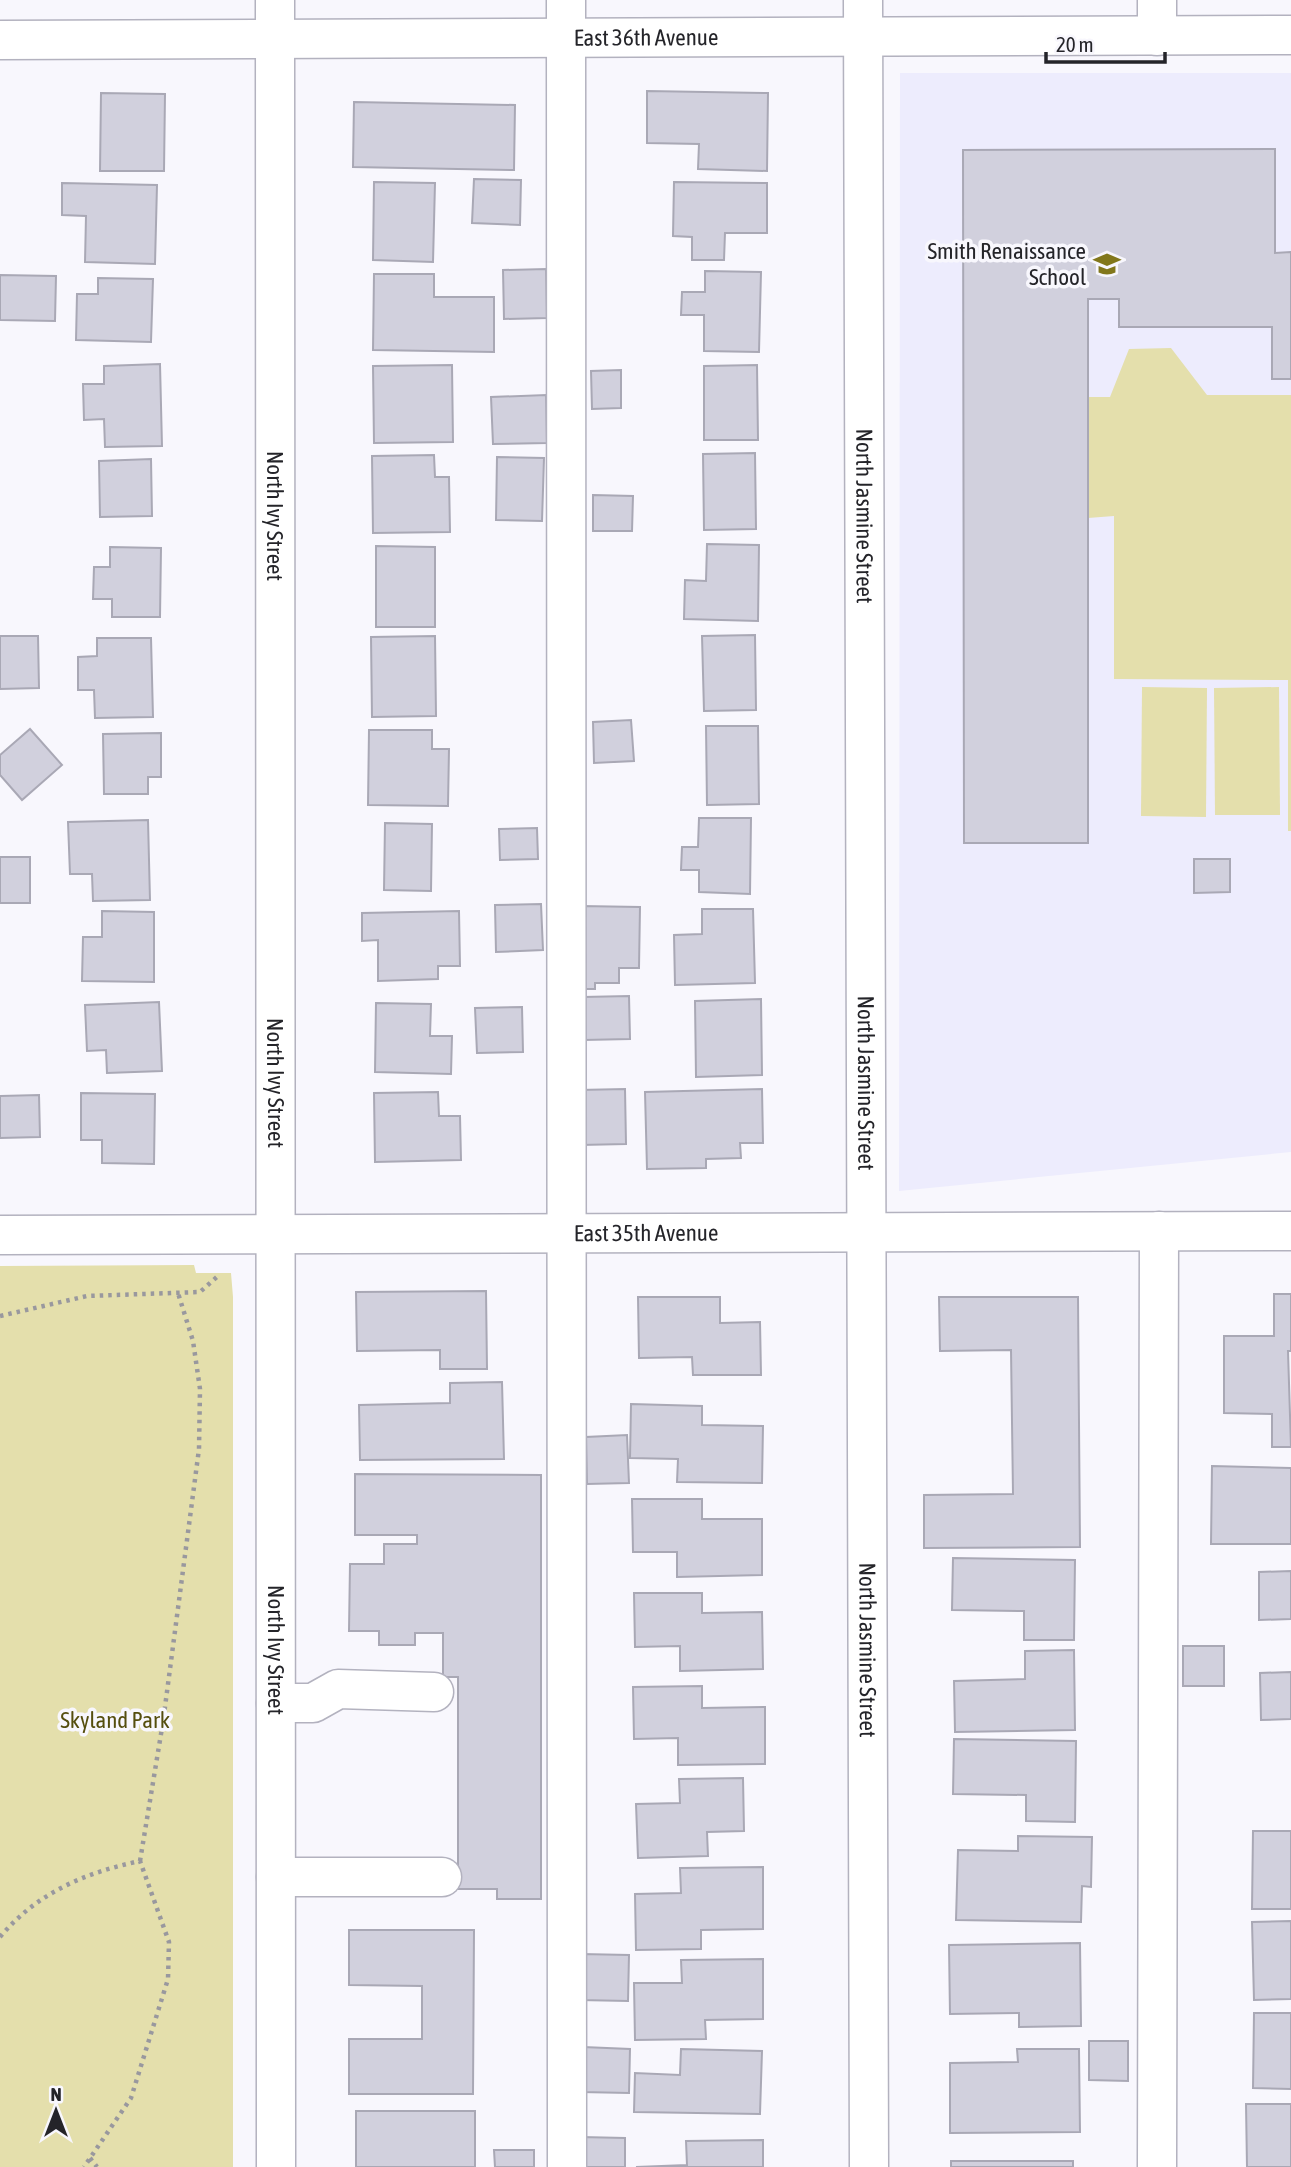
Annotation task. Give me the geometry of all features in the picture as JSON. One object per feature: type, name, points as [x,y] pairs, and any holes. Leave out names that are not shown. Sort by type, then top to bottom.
[{"type":"street","name":"North Ivy Street","points":[[275,0],[275,2167]]},
{"type":"street","name":"North Jasmine Street","points":[[863,18],[869,2167]]},
{"type":"street","name":"East 36th Avenue","points":[[0,40],[275,38],[566,19],[1157,18],[1291,35]]},
{"type":"street","points":[[566,19],[567,2167]]},
{"type":"street","points":[[1157,2167],[1159,1231]]},
{"type":"street","name":"East 35th Avenue","points":[[0,1235],[1291,1231]]},
{"type":"street","points":[[276,1703],[313,1703],[338,1689],[434,1692]]},
{"type":"street","points":[[275,1877],[442,1877]]},
{"type":"path","points":[[0,1316],[87,1296],[200,1292],[219,1275]]},
{"type":"path","points":[[84,2167],[131,2098],[168,1979],[169,1942],[140,1861],[167,1695],[198,1449],[198,1377],[193,1341],[178,1293]]},
{"type":"path","points":[[0,1937],[20,1914],[63,1885],[102,1869],[140,1861]]},
{"type":"path","points":[[90,2158],[97,2167]]},
{"type":"shaded area","points":[[900,73],[1291,73],[1291,1152],[899,1191]]},
{"type":"green space","points":[[1171,348],[1207,395],[1291,395],[1291,831],[1288,831],[1288,680],[1114,679],[1114,516],[1088,518],[1088,397],[1110,397],[1129,349]]},
{"type":"green space","points":[[1142,687],[1207,688],[1206,817],[1141,816]]},
{"type":"green space","points":[[1279,687],[1280,815],[1215,815],[1214,688]]},
{"type":"green space","name":"Skyland Park","points":[[194,1265],[196,1273],[231,1273],[233,1297],[233,2167],[0,2167],[0,1266]]},
{"type":"building","points":[[647,91],[768,93],[767,171],[698,169],[699,144],[647,143]]},
{"type":"building","points":[[101,93],[165,94],[164,171],[100,171]]},
{"type":"building","points":[[354,102],[515,105],[514,170],[353,167]]},
{"type":"building","points":[[1275,149],[1275,253],[1291,252],[1291,379],[1272,379],[1272,327],[1119,327],[1119,299],[1088,299],[1088,843],[964,843],[963,150]]},
{"type":"building","points":[[474,179],[521,180],[520,225],[472,223]]},
{"type":"building","points":[[374,182],[435,183],[433,262],[373,260]]},
{"type":"building","points":[[674,182],[767,183],[767,233],[725,233],[724,260],[692,260],[692,237],[673,236]]},
{"type":"building","points":[[62,183],[157,185],[155,264],[85,262],[86,216],[62,215]]},
{"type":"building","points":[[546,269],[547,318],[504,319],[503,270]]},
{"type":"building","points":[[705,271],[761,272],[759,352],[704,351],[704,315],[681,315],[682,292],[705,292]]},
{"type":"building","points":[[374,274],[434,274],[434,297],[494,297],[494,352],[373,350]]},
{"type":"building","points":[[0,275],[56,276],[55,321],[0,320]]},
{"type":"building","points":[[98,278],[153,279],[151,342],[76,340],[77,294],[98,294]]},
{"type":"building","points":[[160,364],[162,446],[105,447],[104,419],[84,420],[83,384],[104,384],[104,366]]},
{"type":"building","points":[[452,365],[453,442],[374,443],[373,366]]},
{"type":"building","points":[[757,365],[758,440],[704,440],[704,366]]},
{"type":"building","points":[[621,370],[621,408],[592,409],[591,371]]},
{"type":"building","points":[[546,395],[547,443],[493,444],[491,397]]},
{"type":"building","points":[[755,453],[756,529],[704,530],[703,454]]},
{"type":"building","points":[[434,455],[435,477],[449,477],[450,532],[373,533],[372,456]]},
{"type":"building","points":[[497,457],[544,458],[542,521],[496,520]]},
{"type":"building","points":[[151,459],[152,516],[100,517],[99,461]]},
{"type":"building","points":[[593,495],[633,496],[632,531],[593,531]]},
{"type":"building","points":[[707,544],[759,545],[758,621],[684,619],[685,580],[706,581]]},
{"type":"building","points":[[376,546],[435,547],[435,627],[376,627]]},
{"type":"building","points":[[110,547],[161,548],[160,617],[112,617],[112,599],[93,599],[94,567],[110,567]]},
{"type":"building","points":[[755,635],[756,710],[704,711],[702,636]]},
{"type":"building","points":[[0,636],[38,636],[39,688],[0,689]]},
{"type":"building","points":[[435,636],[436,716],[372,717],[371,637]]},
{"type":"building","points":[[97,638],[151,638],[153,717],[95,718],[94,690],[78,690],[78,657],[97,656]]},
{"type":"building","points":[[631,720],[634,761],[594,763],[593,722]]},
{"type":"building","points":[[706,726],[758,726],[759,804],[707,805]]},
{"type":"building","points":[[30,729],[62,765],[22,800],[0,775],[0,755]]},
{"type":"building","points":[[369,730],[432,730],[432,749],[449,749],[448,806],[368,805]]},
{"type":"building","points":[[161,733],[161,777],[148,777],[148,794],[104,794],[103,734]]},
{"type":"building","points":[[699,818],[751,818],[750,894],[699,892],[699,870],[681,870],[682,847],[698,847]]},
{"type":"building","points":[[148,820],[150,900],[93,901],[92,874],[70,874],[68,822]]},
{"type":"building","points":[[385,823],[432,824],[431,891],[384,890]]},
{"type":"building","points":[[537,828],[538,859],[500,860],[499,829]]},
{"type":"building","points":[[0,857],[30,857],[30,903],[0,903]]},
{"type":"building","points":[[1194,859],[1230,859],[1230,892],[1194,893]]},
{"type":"building","points":[[541,904],[543,950],[496,952],[495,905]]},
{"type":"building","points":[[581,906],[640,907],[639,968],[619,968],[619,983],[595,983],[595,989],[580,989]]},
{"type":"building","points":[[702,909],[753,909],[755,983],[675,985],[674,935],[702,934]]},
{"type":"building","points":[[102,911],[154,912],[154,982],[82,981],[83,937],[102,937]]},
{"type":"building","points":[[459,911],[460,966],[438,966],[438,979],[378,981],[378,940],[362,941],[362,913]]},
{"type":"building","points":[[629,996],[630,1039],[584,1040],[583,997]]},
{"type":"building","points":[[761,999],[762,1075],[696,1077],[695,1001]]},
{"type":"building","points":[[159,1002],[162,1071],[107,1073],[106,1050],[87,1051],[85,1005]]},
{"type":"building","points":[[376,1003],[431,1004],[430,1036],[452,1036],[451,1074],[375,1072]]},
{"type":"building","points":[[522,1007],[523,1052],[477,1053],[475,1008]]},
{"type":"building","points":[[625,1089],[626,1144],[580,1145],[579,1090]]},
{"type":"building","points":[[762,1089],[763,1143],[740,1143],[741,1158],[706,1159],[706,1168],[647,1169],[645,1092]]},
{"type":"building","points":[[438,1092],[439,1116],[460,1116],[461,1160],[375,1162],[374,1093]]},
{"type":"building","points":[[81,1093],[155,1094],[154,1164],[102,1163],[102,1140],[81,1140]]},
{"type":"building","points":[[39,1095],[40,1137],[0,1138],[0,1096]]},
{"type":"building","points":[[486,1291],[487,1369],[440,1369],[440,1350],[357,1351],[356,1292]]},
{"type":"building","points":[[1274,1294],[1291,1294],[1291,1351],[1288,1351],[1291,1447],[1272,1447],[1272,1414],[1224,1413],[1224,1336],[1274,1336]]},
{"type":"building","points":[[638,1297],[720,1297],[720,1323],[760,1322],[761,1375],[693,1375],[692,1357],[639,1358]]},
{"type":"building","points":[[939,1297],[1078,1297],[1080,1547],[924,1548],[924,1495],[1013,1494],[1011,1350],[940,1351]]},
{"type":"building","points":[[502,1382],[504,1459],[360,1460],[359,1405],[450,1403],[450,1383]]},
{"type":"building","points":[[631,1404],[702,1406],[702,1425],[763,1426],[762,1483],[677,1482],[678,1459],[630,1458]]},
{"type":"building","points":[[627,1435],[629,1483],[587,1484],[586,1437]]},
{"type":"building","points":[[1212,1466],[1291,1468],[1291,1544],[1211,1544]]},
{"type":"building","points":[[355,1474],[541,1475],[541,1899],[497,1899],[497,1889],[458,1889],[458,1677],[443,1677],[443,1633],[415,1633],[415,1645],[379,1645],[379,1631],[349,1631],[350,1564],[384,1564],[384,1544],[417,1544],[417,1535],[355,1535]]},
{"type":"building","points":[[632,1499],[702,1499],[702,1519],[762,1519],[762,1575],[677,1577],[677,1552],[633,1552]]},
{"type":"building","points":[[953,1558],[1075,1560],[1074,1640],[1024,1640],[1024,1611],[952,1610]]},
{"type":"building","points":[[1291,1571],[1291,1619],[1259,1620],[1259,1572]]},
{"type":"building","points":[[634,1593],[702,1593],[702,1613],[762,1612],[763,1669],[680,1671],[680,1646],[635,1647]]},
{"type":"building","points":[[1183,1646],[1224,1646],[1224,1686],[1183,1686]]},
{"type":"building","points":[[1074,1650],[1075,1730],[955,1732],[954,1681],[1025,1679],[1025,1651]]},
{"type":"building","points":[[1291,1672],[1291,1719],[1261,1720],[1260,1673]]},
{"type":"building","points":[[702,1686],[702,1708],[765,1707],[765,1764],[678,1765],[678,1738],[634,1739],[633,1687]]},
{"type":"building","points":[[954,1739],[1076,1741],[1075,1822],[1026,1821],[1026,1795],[953,1794]]},
{"type":"building","points":[[743,1778],[744,1831],[707,1832],[708,1856],[638,1858],[636,1804],[680,1803],[679,1779]]},
{"type":"building","points":[[1253,1831],[1291,1831],[1291,1909],[1252,1909]]},
{"type":"building","points":[[1018,1836],[1092,1837],[1091,1887],[1082,1886],[1081,1922],[956,1920],[958,1850],[1018,1851]]},
{"type":"building","points":[[763,1867],[763,1929],[701,1930],[701,1949],[636,1950],[635,1894],[681,1893],[680,1868]]},
{"type":"building","points":[[1291,1921],[1291,1999],[1254,2000],[1252,1922]]},
{"type":"building","points":[[349,1930],[474,1930],[473,2094],[349,2094],[349,2039],[422,2039],[422,1986],[349,1985]]},
{"type":"building","points":[[1080,1943],[1081,2026],[1019,2027],[1019,2013],[950,2014],[949,1945]]},
{"type":"building","points":[[581,1954],[629,1955],[628,2001],[580,2000]]},
{"type":"building","points":[[763,1959],[763,2019],[705,2020],[706,2039],[635,2040],[634,1983],[682,1983],[681,1960]]},
{"type":"building","points":[[1254,2013],[1291,2013],[1291,2089],[1253,2088]]},
{"type":"building","points":[[1089,2041],[1128,2041],[1128,2081],[1089,2080]]},
{"type":"building","points":[[583,2047],[630,2049],[629,2093],[581,2092]]},
{"type":"building","points":[[681,2049],[762,2051],[760,2114],[634,2112],[635,2073],[680,2075]]},
{"type":"building","points":[[1017,2049],[1079,2049],[1080,2132],[950,2133],[950,2063],[1018,2062]]},
{"type":"building","points":[[1246,2104],[1291,2104],[1291,2167],[1247,2167]]},
{"type":"building","points":[[356,2111],[475,2111],[475,2167],[356,2167]]},
{"type":"building","points":[[581,2137],[625,2138],[625,2167],[581,2167]]},
{"type":"building","points":[[763,2140],[763,2167],[636,2167],[687,2165],[686,2141]]},
{"type":"building","points":[[494,2150],[534,2150],[534,2167],[495,2167]]},
{"type":"building","points":[[951,2161],[1073,2161],[1073,2167],[951,2167]]},
{"type":"place","name":"Smith Renaissance School","points":[[1107,264]]}]
